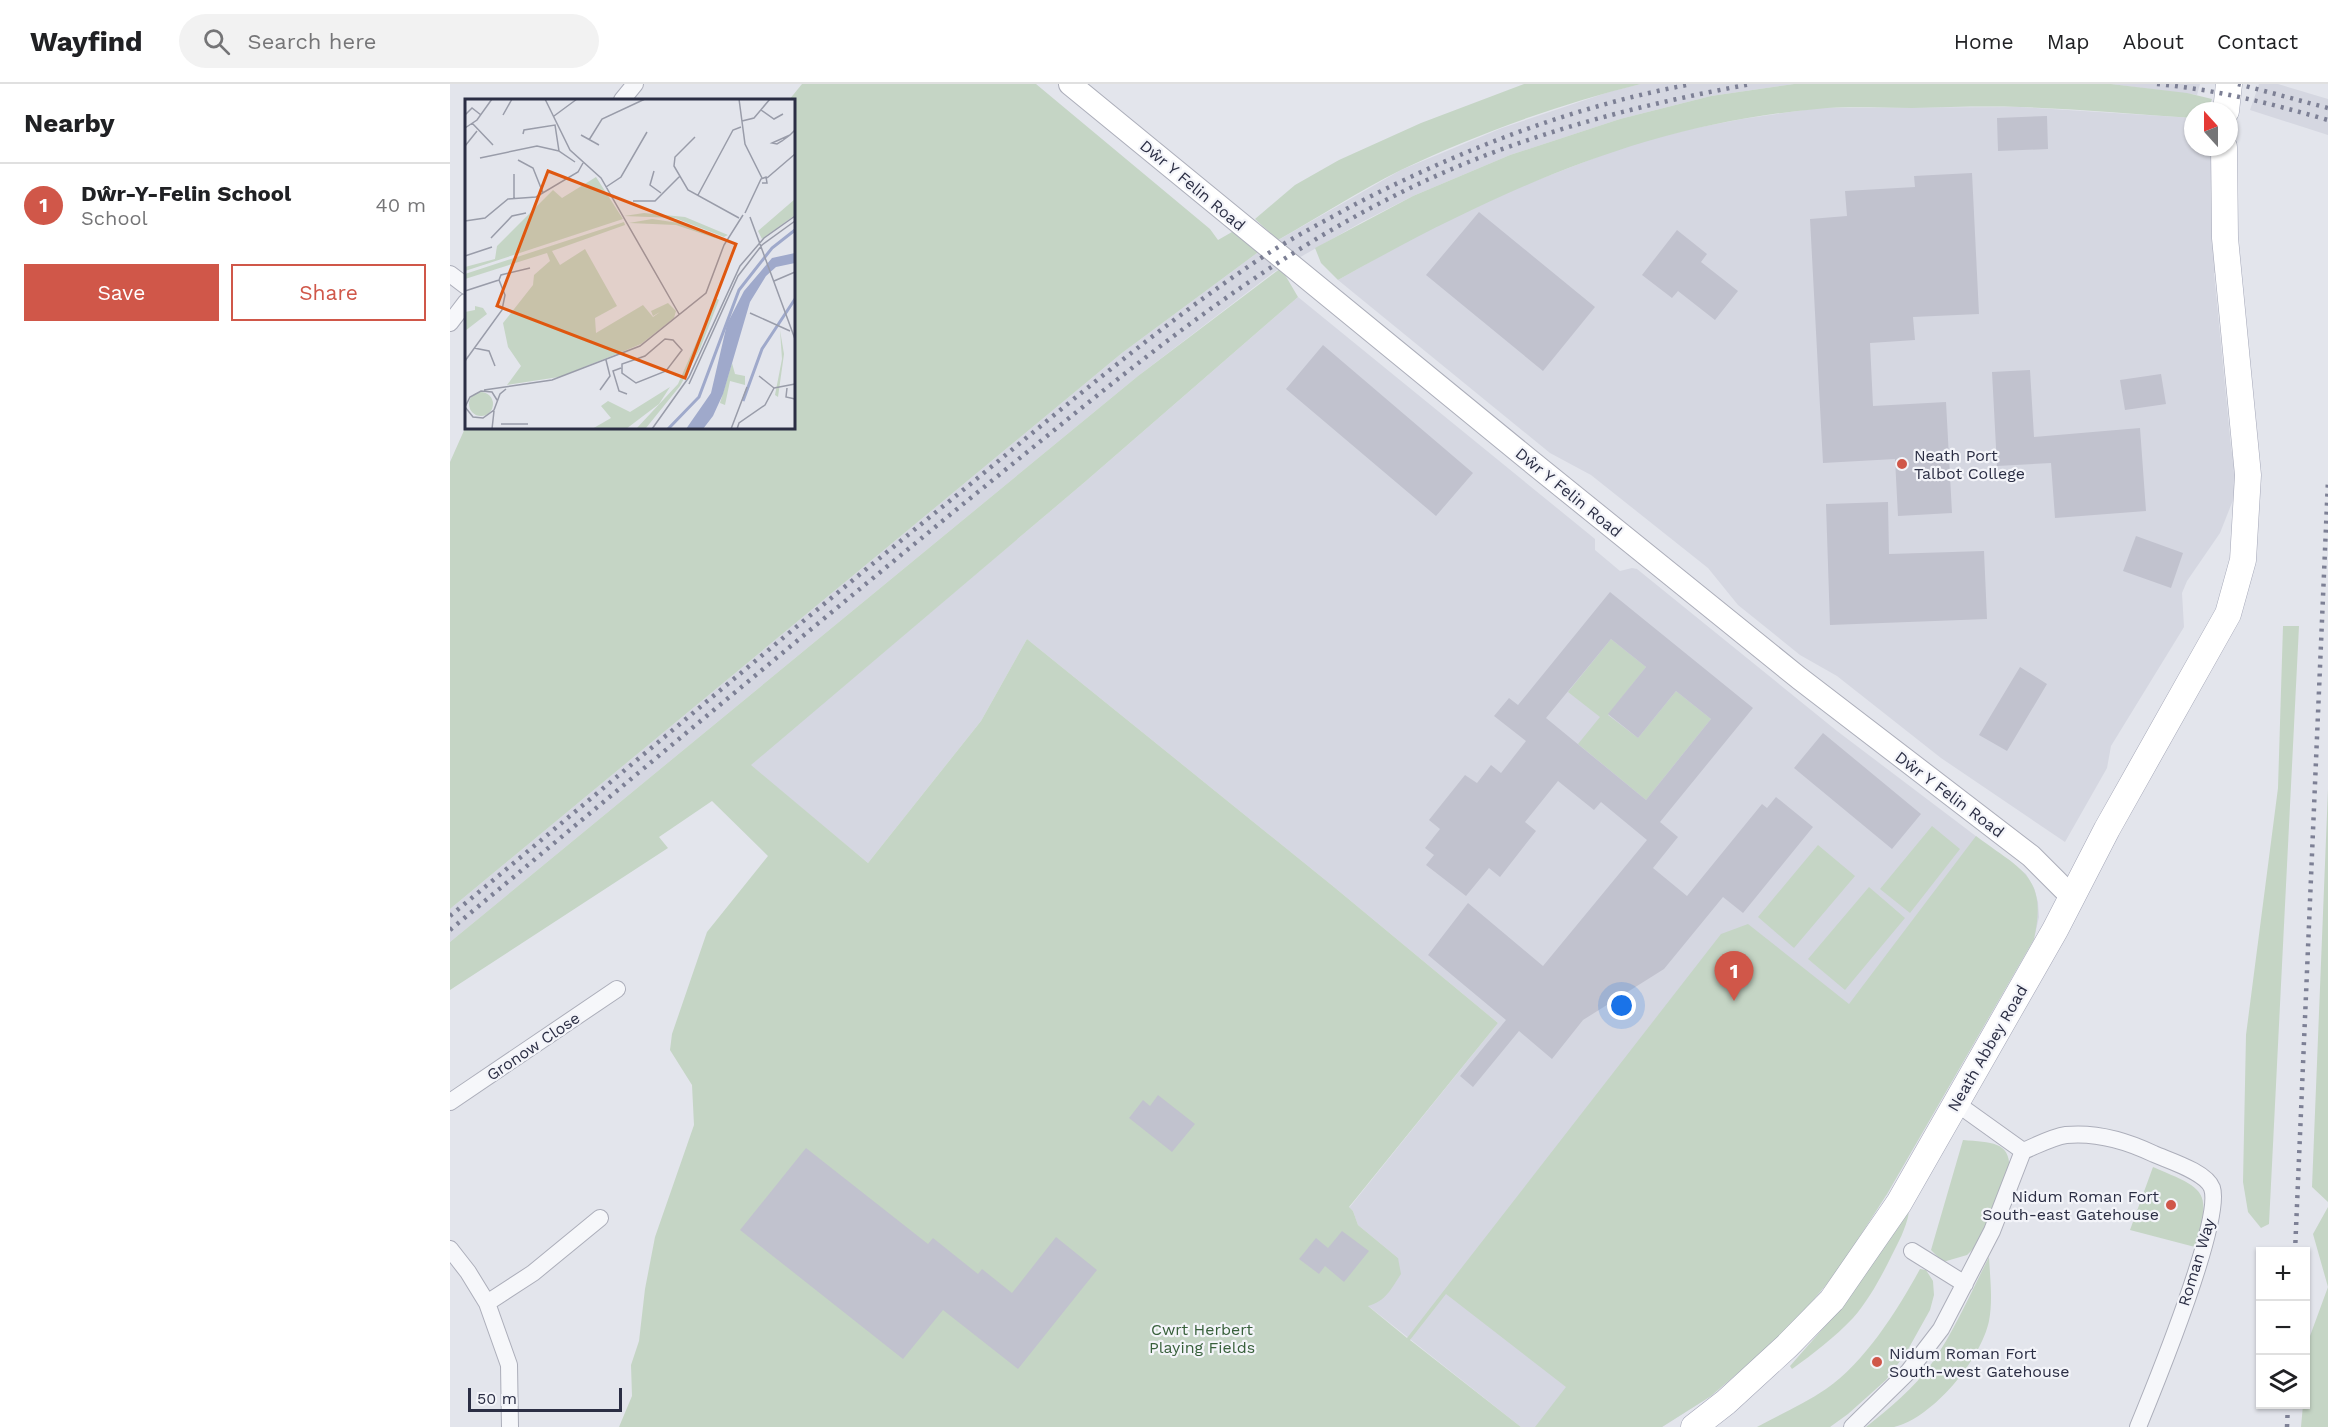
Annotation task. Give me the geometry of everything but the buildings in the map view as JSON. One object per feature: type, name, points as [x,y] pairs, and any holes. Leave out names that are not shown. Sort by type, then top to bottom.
[{"type":"main road","points":[[2227,102],[2229,84]]},
{"type":"main road","name":"Neath Abbey Road","points":[[1694,1427],[1726,1402],[1787,1347],[1832,1300],[1899,1203],[2055,930],[2071,896],[2228,614],[2243,560],[2248,475],[2225,238],[2224,156]]},
{"type":"street","points":[[623,99],[635,84]]},
{"type":"street","name":"Dŵr Y Felin Road","points":[[1070,84],[1790,671],[2031,856],[2071,896]]},
{"type":"street","points":[[450,274],[465,285]]},
{"type":"street","points":[[450,322],[465,303]]},
{"type":"street","name":"Gronow Close","points":[[450,1102],[617,989]]},
{"type":"street","points":[[1852,1427],[1908,1372],[1941,1329],[1992,1231],[2023,1150],[1956,1103]]},
{"type":"street","name":"Roman Way","points":[[2023,1150],[2065,1135],[2103,1136],[2139,1147],[2203,1176],[2211,1187],[2214,1203],[2201,1256],[2138,1427]]},
{"type":"street","points":[[486,1303],[533,1273],[600,1218]]},
{"type":"street","points":[[450,1249],[468,1272],[486,1303],[509,1365],[510,1427]]},
{"type":"street","points":[[1912,1251],[1965,1284]]},
{"type":"shaded area","points":[[1641,84],[1794,84],[1711,96],[1620,119],[1510,155],[1413,196],[1274,272],[1138,376],[450,942],[450,909],[1122,353],[1261,250],[1401,170],[1502,128],[1612,91]]},
{"type":"shaded area","points":[[2111,84],[2200,84],[2197,95]]},
{"type":"shaded area","points":[[2259,84],[2278,84],[2328,99],[2328,135],[2250,110]]},
{"type":"shaded area","name":"Neath Port Talbot College","points":[[2020,107],[2184,117],[2184,156],[2213,156],[2219,273],[2214,273],[2237,490],[2220,533],[2187,581],[2182,593],[2184,627],[2111,746],[2107,768],[2065,842],[1941,758],[1837,676],[1800,655],[1738,605],[1708,568],[1591,475],[1550,453],[1338,280],[1427,230],[1522,186],[1631,144],[1742,119],[1818,108]]},
{"type":"shaded area","points":[[1298,297],[1595,539],[1595,550],[1620,571],[1637,569],[1837,731],[2026,874],[2034,888],[2039,917],[2034,939],[1887,1194],[1711,1396],[1662,1427],[1521,1427],[1367,1305],[1398,1258],[1358,1225],[1353,1211],[1349,1208],[1498,1023],[1027,639],[981,721],[868,863],[750,765],[1086,481]]},
{"type":"green space","points":[[802,84],[1036,84],[1210,229],[1218,240],[1239,228],[1261,250],[1122,353],[450,909],[450,462],[465,428],[795,429],[795,99],[790,99]]},
{"type":"green space","points":[[1524,84],[1641,84],[1549,111],[1459,144],[1385,178],[1278,240],[1255,219],[1295,185],[1339,160],[1421,123]]},
{"type":"green space","points":[[1794,84],[2111,84],[2187,93],[2212,99],[2211,102],[2184,102],[2184,117],[2021,107],[1852,107],[1751,117],[1688,130],[1627,147],[1568,168],[1453,219],[1338,280],[1321,263],[1315,248],[1413,196],[1510,155],[1620,119],[1711,96]]},
{"type":"green space","name":"Cwrt Herbert Playing Fields","points":[[1281,268],[1298,297],[1086,481],[751,765],[868,863],[981,721],[1027,639],[1498,1023],[1349,1207],[1358,1225],[1398,1258],[1401,1274],[1384,1298],[1368,1306],[1407,1338],[1721,934],[1748,924],[1849,1004],[1976,836],[2018,867],[2034,888],[2037,918],[2034,939],[1887,1194],[1837,1272],[1787,1331],[1711,1396],[1662,1427],[1535,1427],[1566,1387],[1446,1294],[1410,1340],[1521,1427],[619,1427],[632,1396],[631,1365],[639,1341],[645,1289],[655,1237],[694,1125],[692,1085],[670,1050],[672,1034],[707,932],[768,856],[712,801],[659,837],[668,848],[450,990],[450,942],[1138,376]]},
{"type":"green space","points":[[2283,626],[2299,626],[2269,1224],[2261,1228],[2248,1212],[2243,1182],[2246,1035],[2278,788]]},
{"type":"green space","points":[[1611,639],[1646,667],[1608,715],[1638,738],[1676,691],[1711,719],[1646,800],[1578,744],[1600,717],[1568,692]]},
{"type":"green space","points":[[2328,789],[2328,1202],[2312,1187]]},
{"type":"green space","points":[[1932,826],[1960,849],[1910,913],[1880,889]]},
{"type":"green space","points":[[1818,845],[1855,876],[1794,948],[1758,917]]},
{"type":"green space","points":[[1869,887],[1905,918],[1845,990],[1808,959]]},
{"type":"green space","points":[[1963,1140],[1994,1144],[2006,1151],[2009,1159],[2008,1182],[1974,1248],[1967,1255],[1943,1262],[1931,1250]]},
{"type":"green space","name":"Nidum Roman Fort South-east Gatehouse","points":[[2153,1167],[2184,1181],[2200,1194],[2203,1213],[2195,1247],[2130,1230]]},
{"type":"green space","points":[[2328,1207],[2328,1287],[2313,1234]]},
{"type":"green space","points":[[1909,1212],[1899,1242],[1864,1304],[1839,1332],[1792,1369],[1790,1366],[1841,1308]]},
{"type":"green space","points":[[1989,1257],[1991,1297],[1989,1321],[1984,1336],[1966,1369],[1939,1400],[1909,1421],[1894,1427],[1866,1427],[1910,1389],[1932,1363]]},
{"type":"green space","points":[[1920,1269],[1926,1270],[1933,1281],[1934,1295],[1930,1310],[1906,1353],[1886,1380],[1830,1427],[1757,1427],[1826,1389],[1854,1365],[1879,1335]]},
{"type":"green space","points":[[2328,1287],[2328,1427],[2301,1427],[2303,1409],[2310,1409],[2310,1336]]},
{"type":"railway","points":[[450,916],[818,609],[1100,378],[1181,315],[1264,256],[1350,207],[1474,149],[1603,105],[1692,84]]},
{"type":"railway","points":[[450,930],[1076,412],[1180,331],[1288,256],[1404,191],[1445,172],[1530,139],[1662,102],[1751,84]]},
{"type":"railway","points":[[2157,84],[2243,98],[2328,120]]},
{"type":"railway","points":[[2238,84],[2328,108]]},
{"type":"railway","points":[[2295,1247],[2328,480]]},
{"type":"railway","points":[[2287,1427],[2288,1409]]},
{"type":"place","name":"Neath Port Talbot College","points":[[1902,464]]},
{"type":"place","name":"Dŵr-Y-Felin School","points":[[1734,1001]]},
{"type":"place","name":"Nidum Roman Fort South-east Gatehouse","points":[[2171,1205]]},
{"type":"place","name":"Nidum Roman Fort South-west Gatehouse","points":[[1877,1362]]}]
